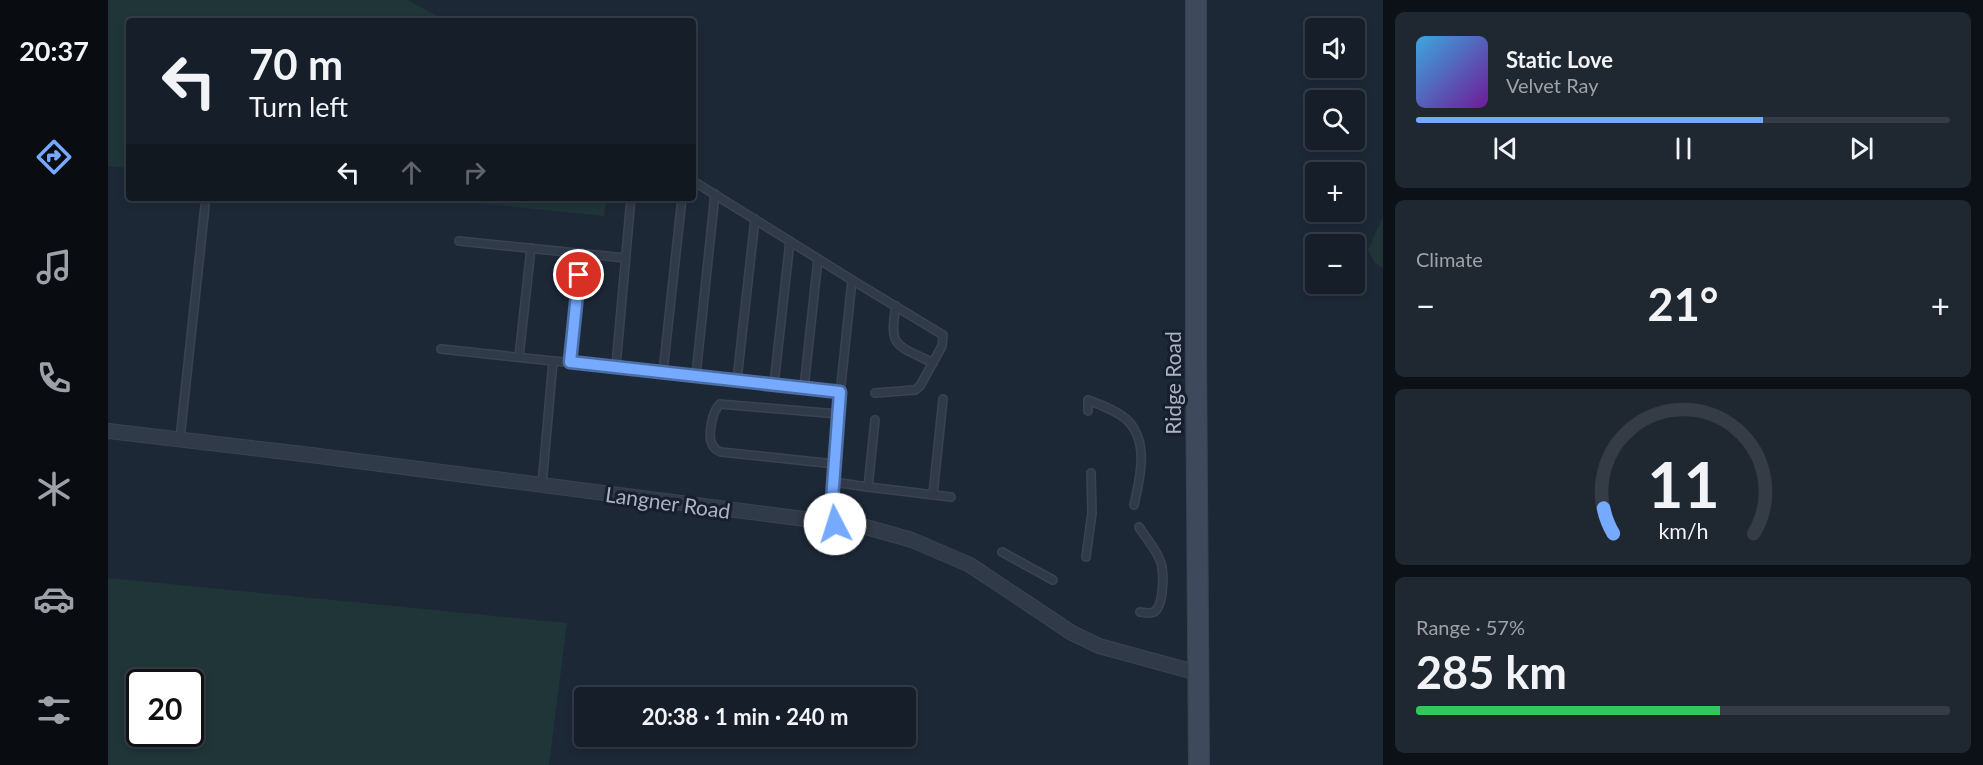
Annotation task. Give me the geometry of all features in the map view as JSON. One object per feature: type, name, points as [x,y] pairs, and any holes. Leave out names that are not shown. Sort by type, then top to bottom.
[{"type":"street","name":"Ridge Road","points":[[1196,0],[1195,278],[1199,765]]},
{"type":"street","name":"Langner Road","points":[[108,431],[542,485],[883,531],[970,565],[1072,633],[1099,646],[1198,673]]},
{"type":"lane","points":[[696,183],[943,335],[942,346],[920,386],[915,390],[875,393]]},
{"type":"lane","points":[[696,375],[715,194]]},
{"type":"lane","points":[[616,366],[631,201]]},
{"type":"lane","points":[[663,372],[682,201]]},
{"type":"lane","points":[[180,439],[205,206]]},
{"type":"lane","points":[[737,380],[755,219]]},
{"type":"lane","points":[[459,241],[625,258]]},
{"type":"lane","points":[[774,384],[790,241]]},
{"type":"lane","points":[[519,357],[531,248]]},
{"type":"lane","points":[[570,362],[580,254]]},
{"type":"lane","points":[[804,388],[818,259]]},
{"type":"lane","points":[[835,524],[832,500],[834,464],[852,280]]},
{"type":"lane","points":[[896,306],[893,323],[894,340],[900,346],[933,363]]},
{"type":"lane","points":[[441,349],[616,366],[840,392]]},
{"type":"lane","points":[[542,485],[553,361]]},
{"type":"lane","points":[[933,495],[943,399]]},
{"type":"lane","points":[[1088,411],[1088,400],[1114,411],[1134,429],[1140,447],[1142,472],[1134,505]]},
{"type":"lane","points":[[834,464],[721,452],[712,445],[711,439],[714,411],[720,404],[838,414]]},
{"type":"lane","points":[[868,487],[875,420]]},
{"type":"lane","points":[[1086,557],[1092,513],[1091,473]]},
{"type":"lane","points":[[833,482],[951,497]]},
{"type":"lane","points":[[1139,527],[1161,562],[1163,579],[1157,609],[1151,613],[1140,612]]},
{"type":"lane","points":[[1002,552],[1053,580]]},
{"type":"green space","points":[[108,0],[408,0],[441,18],[126,18],[126,168],[108,166]]},
{"type":"green space","points":[[458,201],[606,201],[604,216]]},
{"type":"green space","points":[[1383,216],[1383,268],[1375,263],[1368,250]]},
{"type":"green space","points":[[108,578],[567,623],[549,765],[108,765]]},
{"type":"route","points":[[579,275],[570,362],[840,392],[832,500],[835,524]]}]
